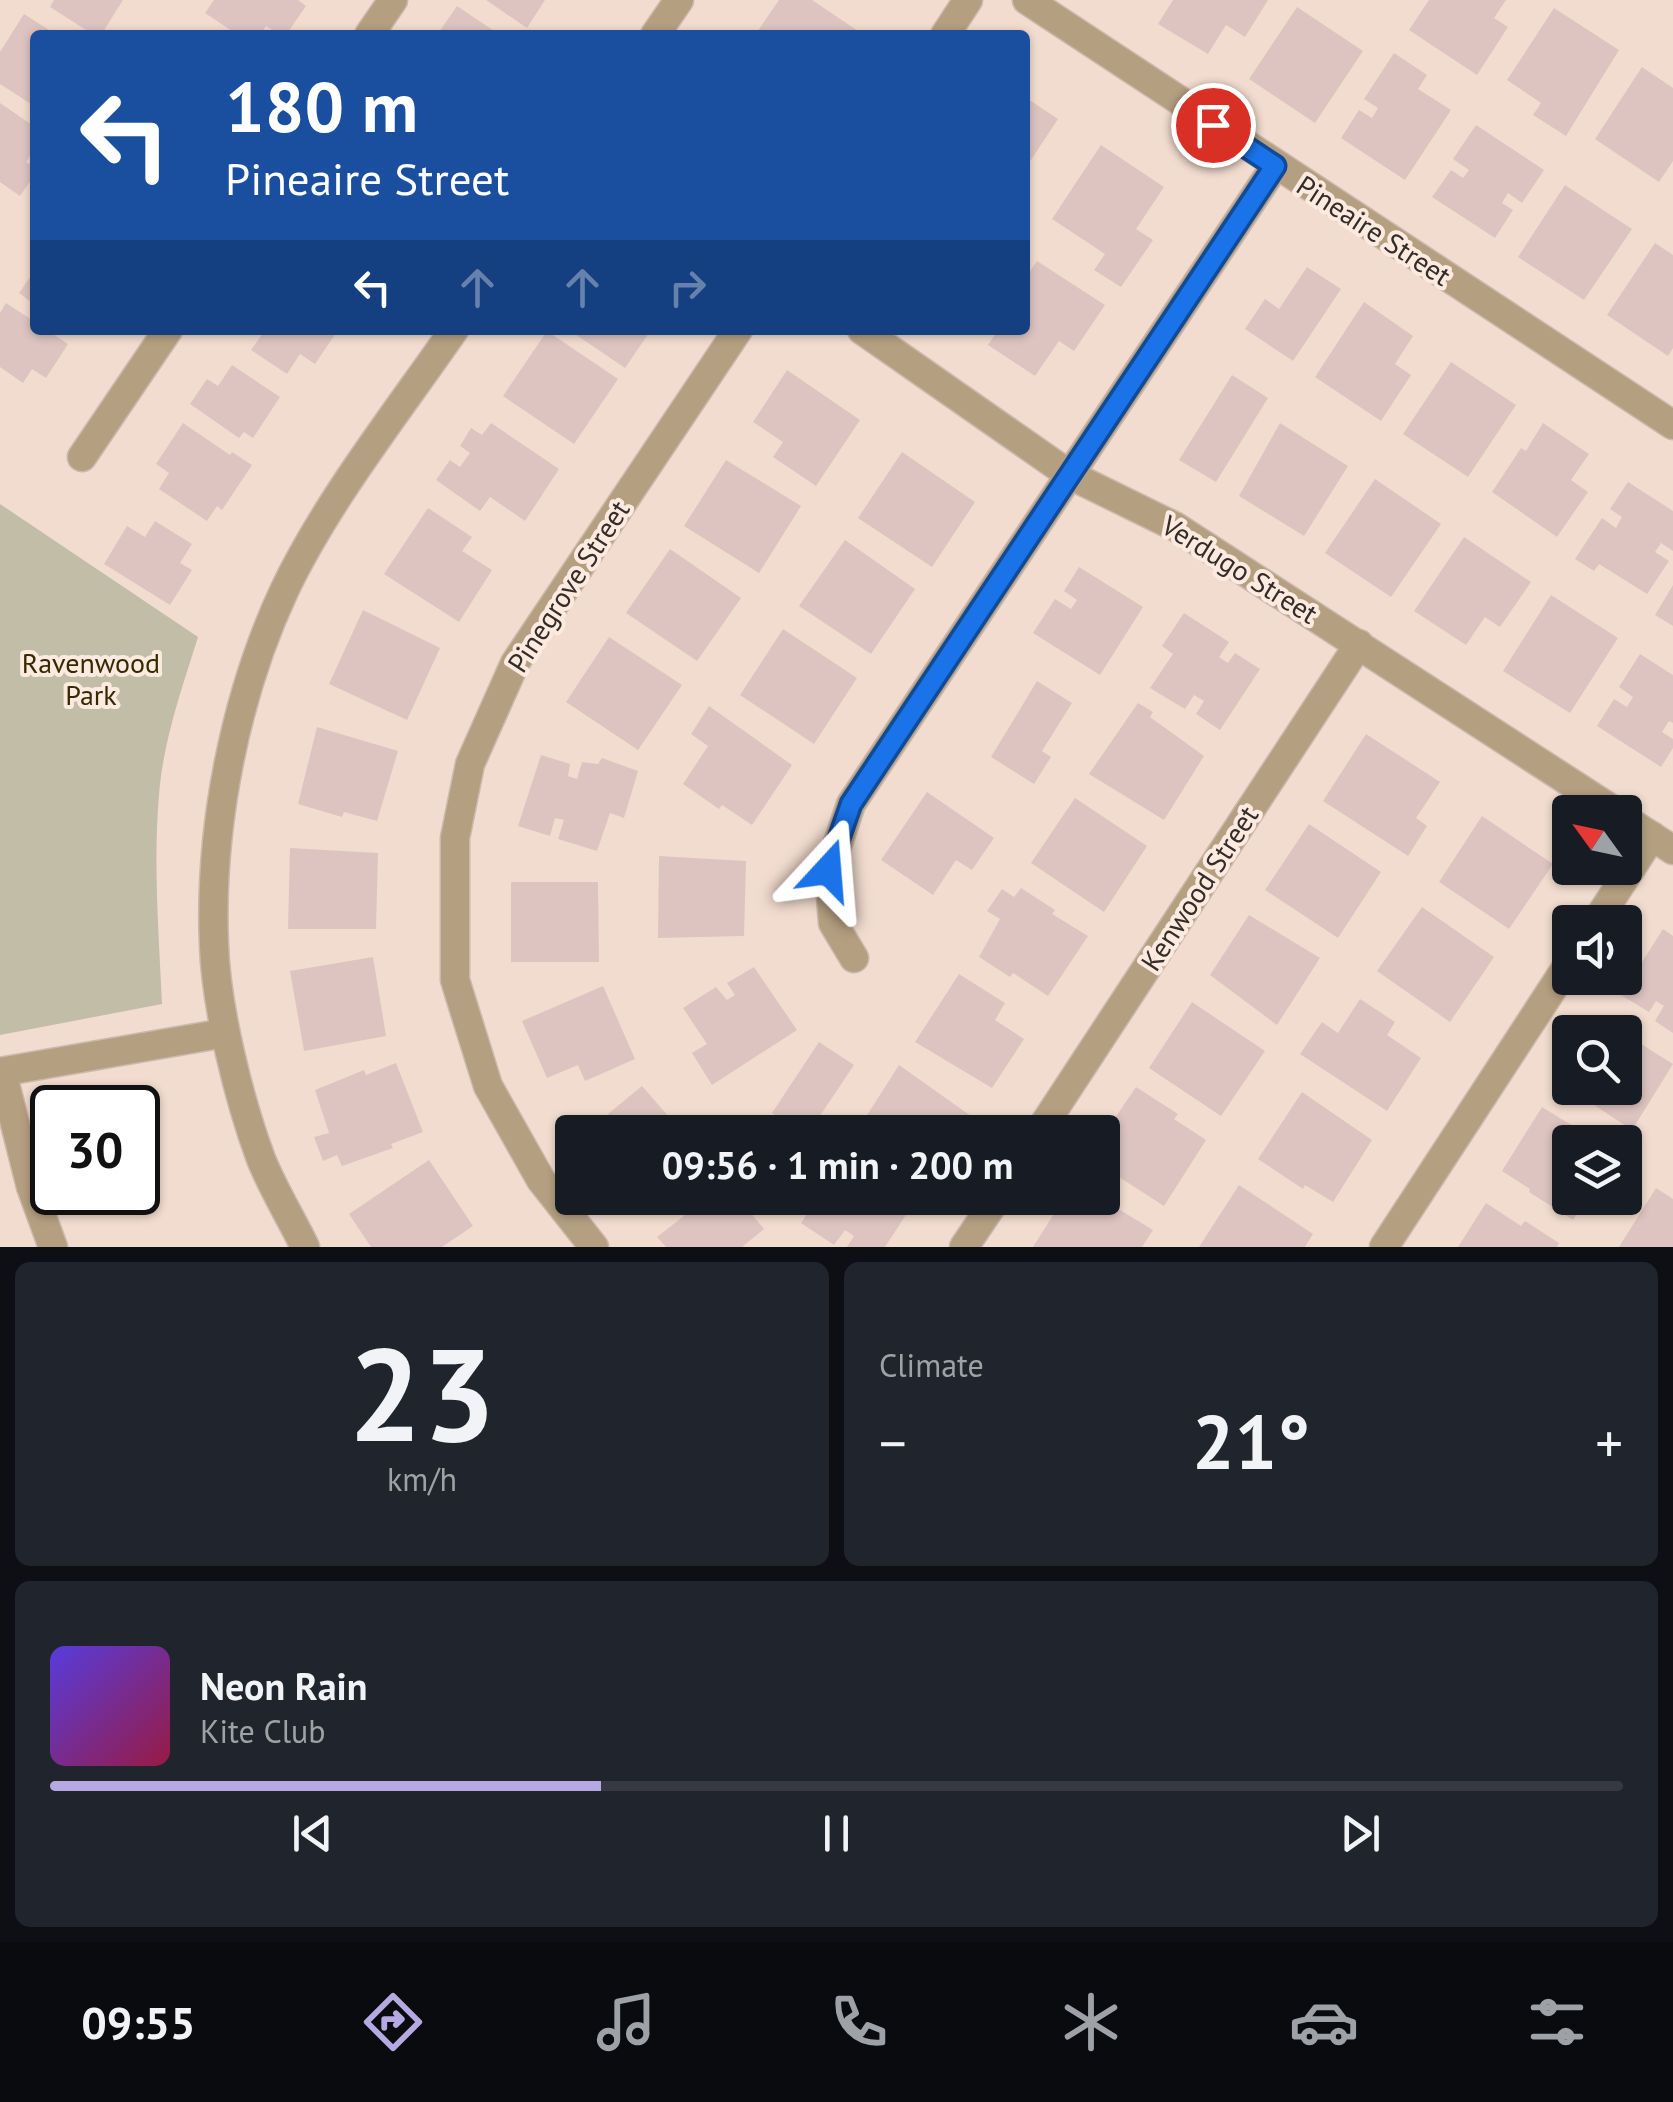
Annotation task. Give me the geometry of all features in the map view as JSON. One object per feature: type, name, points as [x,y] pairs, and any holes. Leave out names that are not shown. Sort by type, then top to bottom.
[{"type":"street","points":[[372,30],[393,0]]},
{"type":"street","points":[[658,30],[679,0]]},
{"type":"street","points":[[948,30],[968,0]]},
{"type":"street","name":"Pineaire Street","points":[[1026,0],[1673,425]]},
{"type":"street","points":[[854,958],[833,922],[828,870],[851,804],[1275,166]]},
{"type":"street","points":[[82,457],[165,335]]},
{"type":"street","points":[[305,1247],[262,1160],[225,1032],[214,947],[214,867],[236,723],[284,592],[316,532],[451,335]]},
{"type":"street","name":"Pinegrove Street","points":[[594,1247],[542,1180],[488,1086],[455,980],[454,838],[470,764],[515,663],[735,335]]},
{"type":"street","name":"Verdugo Street","points":[[869,335],[1070,475],[1176,527],[1590,795]]},
{"type":"street","name":"Kenwood Street","points":[[1050,1115],[1358,644]]},
{"type":"street","points":[[1610,905],[1662,843]]},
{"type":"street","points":[[1384,1247],[1552,990]]},
{"type":"street","points":[[53,1247],[31,1188],[1,1072],[225,1032]]},
{"type":"street","points":[[964,1247],[985,1215]]},
{"type":"green space","name":"Ravenwood Park","points":[[0,504],[198,637],[169,735],[159,795],[157,873],[162,1004],[0,1035]]},
{"type":"building","points":[[54,0],[123,0],[104,30],[86,30],[50,7]]},
{"type":"building","points":[[214,0],[298,0],[306,6],[289,30],[266,26],[263,30],[230,30],[205,13]]},
{"type":"building","points":[[486,0],[545,0],[527,28]]},
{"type":"building","points":[[779,0],[812,0],[857,30],[758,30]]},
{"type":"building","points":[[1173,0],[1268,0],[1245,37],[1226,25],[1208,54],[1158,24]]},
{"type":"building","points":[[1429,0],[1506,0],[1494,18],[1508,27],[1477,75],[1409,30]]},
{"type":"building","points":[[457,6],[493,30],[440,30]]},
{"type":"building","points":[[1297,7],[1363,51],[1315,123],[1249,79]]},
{"type":"building","points":[[1554,8],[1619,50],[1566,136],[1533,115],[1541,103],[1507,80]]},
{"type":"building","points":[[24,14],[49,30],[30,30],[30,103],[0,84],[0,52]]},
{"type":"building","points":[[1394,53],[1427,75],[1418,89],[1451,110],[1405,180],[1341,138],[1359,110],[1372,118],[1378,108],[1364,99]]},
{"type":"building","points":[[1642,67],[1673,88],[1673,161],[1659,182],[1595,139]]},
{"type":"building","points":[[1030,100],[1058,119],[1030,161]]},
{"type":"building","points":[[0,103],[30,124],[30,156],[26,162],[30,165],[30,181],[20,196],[0,182]]},
{"type":"building","points":[[1476,125],[1544,170],[1522,203],[1508,193],[1502,203],[1513,210],[1495,238],[1432,197],[1451,170],[1463,178],[1469,170],[1453,159]]},
{"type":"building","points":[[1101,145],[1164,187],[1136,229],[1153,240],[1121,287],[1094,270],[1105,254],[1052,219]]},
{"type":"building","points":[[1565,185],[1632,229],[1584,300],[1518,257]]},
{"type":"building","points":[[1655,243],[1673,255],[1673,348],[1668,356],[1607,315]]},
{"type":"building","points":[[1037,261],[1105,305],[1074,351],[1059,341],[1035,376],[988,345],[995,335],[1030,335],[1030,272]]},
{"type":"building","points":[[1307,267],[1341,289],[1293,361],[1245,329],[1265,299],[1279,309]]},
{"type":"building","points":[[30,277],[30,301],[19,293]]},
{"type":"building","points":[[1364,302],[1413,336],[1395,364],[1411,375],[1381,421],[1315,377]]},
{"type":"building","points":[[6,303],[30,319],[30,335],[54,335],[68,344],[46,378],[32,369],[23,383],[0,367],[0,313]]},
{"type":"building","points":[[262,335],[335,335],[315,364],[300,354],[287,374],[251,350]]},
{"type":"building","points":[[544,335],[553,335],[618,379],[574,444],[503,396]]},
{"type":"building","points":[[576,335],[648,335],[625,368]]},
{"type":"building","points":[[1451,362],[1516,405],[1468,477],[1403,434]]},
{"type":"building","points":[[232,365],[280,397],[253,438],[244,432],[239,438],[190,404],[207,379],[218,386]]},
{"type":"building","points":[[787,370],[860,420],[816,486],[773,457],[783,442],[753,422]]},
{"type":"building","points":[[1232,375],[1268,398],[1216,482],[1179,460]]},
{"type":"building","points":[[183,423],[252,465],[222,510],[217,506],[207,521],[159,489],[169,473],[156,464]]},
{"type":"building","points":[[491,423],[559,469],[525,521],[490,497],[480,511],[436,480],[450,460],[460,467],[470,453],[460,446],[471,428],[482,435]]},
{"type":"building","points":[[1280,423],[1348,466],[1304,536],[1239,496]]},
{"type":"building","points":[[1543,423],[1589,454],[1571,480],[1588,492],[1557,537],[1492,492]]},
{"type":"building","points":[[902,452],[975,502],[932,567],[858,518]]},
{"type":"building","points":[[726,460],[801,506],[759,573],[684,526]]},
{"type":"building","points":[[1375,479],[1441,524],[1391,597],[1325,553]]},
{"type":"building","points":[[1628,482],[1673,511],[1673,551],[1661,543],[1655,552],[1669,561],[1647,594],[1599,564],[1594,571],[1575,559],[1602,518],[1616,528],[1622,517],[1610,509]]},
{"type":"building","points":[[428,508],[472,537],[462,551],[492,570],[459,622],[384,574]]},
{"type":"building","points":[[155,521],[192,544],[180,563],[192,570],[170,605],[104,564],[127,526],[145,537]]},
{"type":"building","points":[[1464,537],[1531,582],[1500,627],[1485,617],[1466,645],[1414,611]]},
{"type":"building","points":[[845,540],[915,589],[871,654],[799,606]]},
{"type":"building","points":[[670,549],[741,598],[697,661],[626,613]]},
{"type":"building","points":[[1079,567],[1143,607],[1100,675],[1033,633],[1055,599],[1071,609],[1077,600],[1064,591]]},
{"type":"building","points":[[1673,585],[1673,626],[1655,615]]},
{"type":"building","points":[[1551,595],[1618,638],[1570,713],[1503,671]]},
{"type":"building","points":[[363,610],[440,648],[407,720],[329,684]]},
{"type":"building","points":[[1184,613],[1229,642],[1219,657],[1228,663],[1235,653],[1260,669],[1220,730],[1196,714],[1204,701],[1194,695],[1185,709],[1150,688],[1173,654],[1162,646]]},
{"type":"building","points":[[783,629],[857,678],[814,744],[740,695]]},
{"type":"building","points":[[609,637],[682,685],[638,750],[566,702]]},
{"type":"building","points":[[1640,654],[1673,675],[1673,723],[1669,721],[1662,732],[1673,739],[1673,748],[1661,767],[1597,726],[1614,699],[1627,707],[1633,697],[1619,687]]},
{"type":"building","points":[[1037,681],[1072,703],[1042,751],[1051,757],[1034,784],[991,757]]},
{"type":"building","points":[[1138,703],[1153,712],[1150,717],[1204,756],[1164,820],[1089,774]]},
{"type":"building","points":[[709,706],[792,765],[752,825],[722,805],[719,809],[683,784],[708,746],[691,734]]},
{"type":"building","points":[[317,727],[398,751],[377,821],[344,812],[342,817],[298,804]]},
{"type":"building","points":[[1366,734],[1440,782],[1416,818],[1427,826],[1408,856],[1323,801]]},
{"type":"building","points":[[541,755],[570,764],[568,776],[577,779],[582,762],[598,764],[602,758],[638,771],[624,818],[610,813],[597,851],[558,839],[564,820],[555,818],[550,836],[518,826]]},
{"type":"building","points":[[927,792],[994,838],[972,870],[956,860],[933,895],[881,860]]},
{"type":"building","points":[[1075,798],[1147,846],[1104,912],[1031,863]]},
{"type":"building","points":[[1482,816],[1552,863],[1509,929],[1439,882]]},
{"type":"building","points":[[1309,824],[1381,872],[1338,938],[1265,890]]},
{"type":"building","points":[[290,848],[378,853],[376,929],[288,929]]},
{"type":"building","points":[[659,856],[746,861],[744,936],[658,938]]},
{"type":"building","points":[[511,882],[598,882],[599,962],[511,962]]},
{"type":"building","points":[[1021,888],[1055,910],[1052,914],[1088,936],[1048,996],[979,957],[1000,919],[987,911],[1002,889],[1014,897]]},
{"type":"building","points":[[1422,907],[1494,957],[1450,1022],[1377,971]]},
{"type":"building","points":[[1249,915],[1320,958],[1277,1025],[1210,975]]},
{"type":"building","points":[[1663,929],[1673,936],[1673,1033],[1655,1021],[1664,1006],[1656,1001],[1649,1012],[1621,995],[1642,995],[1642,962]]},
{"type":"building","points":[[373,957],[386,1036],[304,1051],[290,971]]},
{"type":"building","points":[[754,967],[797,1030],[712,1085],[692,1053],[707,1044],[683,1008],[716,987],[727,1000],[735,995],[727,983]]},
{"type":"building","points":[[959,974],[1005,1003],[995,1020],[1024,1039],[992,1088],[915,1042]]},
{"type":"building","points":[[603,986],[635,1059],[585,1081],[578,1065],[547,1078],[522,1021]]},
{"type":"building","points":[[1360,999],[1395,1022],[1387,1035],[1421,1058],[1387,1111],[1300,1054],[1322,1022],[1338,1033]]},
{"type":"building","points":[[1192,1002],[1265,1051],[1221,1116],[1149,1068]]},
{"type":"building","points":[[819,1042],[854,1065],[820,1115],[772,1113]]},
{"type":"building","points":[[1642,1045],[1673,1064],[1635,1125],[1624,1125],[1594,1105],[1642,1105]]},
{"type":"building","points":[[396,1063],[423,1132],[391,1144],[393,1148],[342,1166],[337,1155],[323,1161],[314,1137],[329,1133],[315,1090],[364,1070],[366,1075]]},
{"type":"building","points":[[899,1065],[970,1115],[867,1115]]},
{"type":"building","points":[[642,1086],[667,1115],[609,1115]]},
{"type":"building","points":[[1136,1087],[1178,1114],[1174,1119],[1206,1140],[1164,1206],[1120,1178],[1120,1115],[1117,1115]]},
{"type":"building","points":[[1302,1092],[1372,1140],[1333,1202],[1305,1185],[1303,1189],[1258,1159]]},
{"type":"building","points":[[1542,1107],[1571,1125],[1552,1125],[1552,1207],[1502,1171]]},
{"type":"building","points":[[429,1160],[473,1226],[442,1247],[371,1247],[349,1214]]},
{"type":"building","points":[[1239,1185],[1313,1234],[1305,1247],[1199,1247]]},
{"type":"building","points":[[1656,1188],[1673,1199],[1673,1247],[1619,1247]]},
{"type":"building","points":[[1486,1203],[1521,1226],[1525,1221],[1559,1243],[1557,1247],[1458,1247]]},
{"type":"building","points":[[1120,1210],[1153,1230],[1142,1247],[1033,1247],[1053,1215],[1120,1215]]},
{"type":"building","points":[[752,1215],[764,1229],[742,1247],[666,1247],[657,1237],[684,1216]]},
{"type":"building","points":[[806,1215],[906,1215],[885,1247],[847,1247],[854,1236],[845,1230],[834,1245],[801,1223]]},
{"type":"route","points":[[828,870],[851,804],[1275,166],[1213,125]]}]
